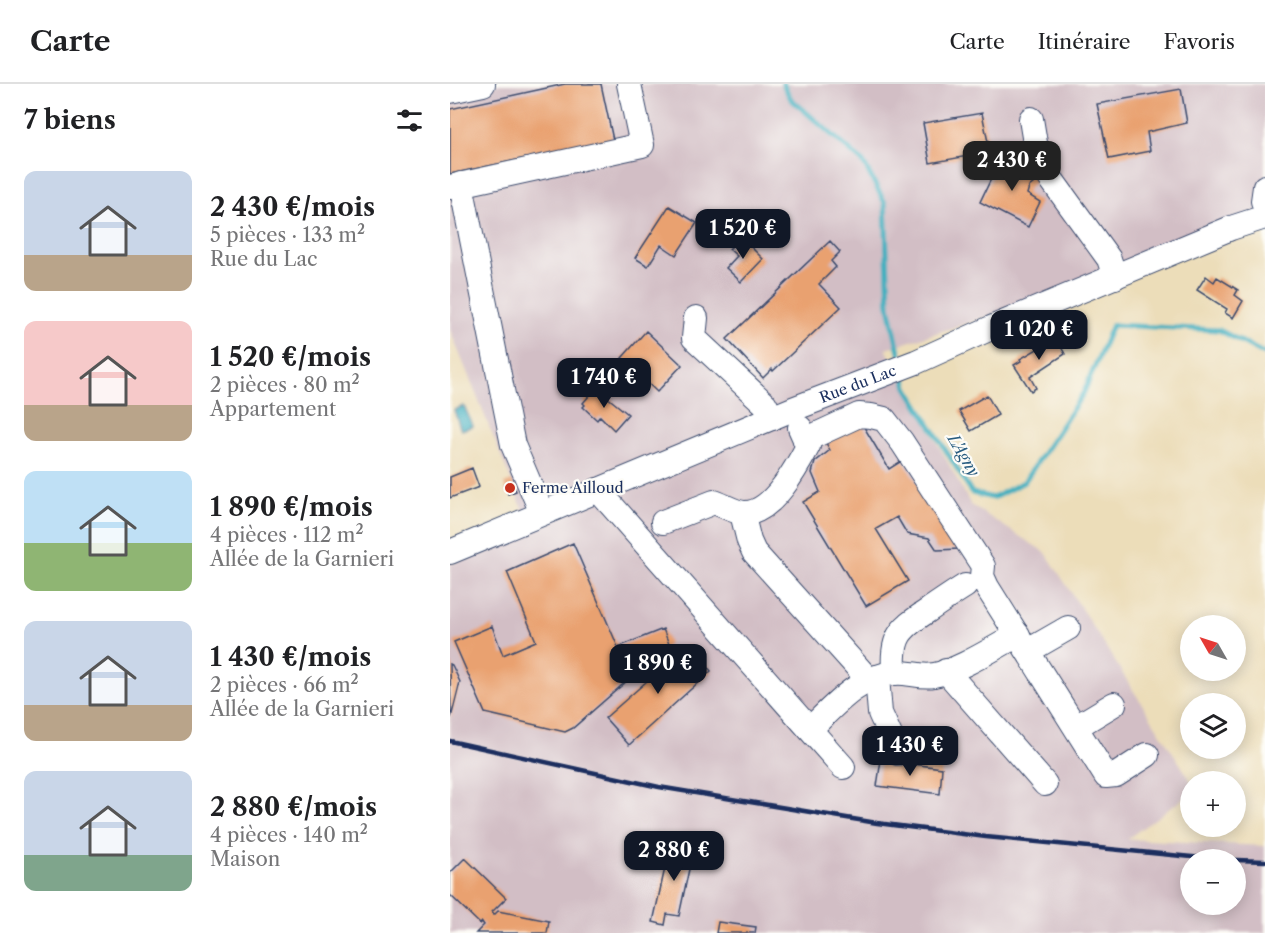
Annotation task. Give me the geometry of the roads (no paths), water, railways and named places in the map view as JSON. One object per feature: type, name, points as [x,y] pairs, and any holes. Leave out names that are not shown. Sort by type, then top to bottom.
[{"type":"street","points":[[450,91],[483,84]]},
{"type":"street","points":[[542,513],[513,445],[455,185],[642,145],[629,84]]},
{"type":"street","points":[[1030,119],[1038,161],[1109,258],[1115,277]]},
{"type":"street","points":[[1265,187],[1263,201],[1265,206]]},
{"type":"street","name":"Rue du Lac","points":[[450,552],[782,413],[916,362],[991,328],[1231,228],[1265,217]]},
{"type":"street","points":[[663,522],[714,502],[742,513],[752,512],[771,500],[792,475],[807,446],[782,413],[765,404],[694,338],[696,318]]},
{"type":"street","points":[[805,441],[859,415],[884,419],[902,442],[983,566],[982,576],[1106,776],[1116,775],[1147,755]]},
{"type":"street","points":[[598,490],[843,767]]},
{"type":"street","points":[[742,513],[754,552],[880,676],[933,676],[1068,628]]},
{"type":"street","points":[[810,729],[846,695],[880,676],[893,656],[897,638],[906,625],[965,585]]},
{"type":"street","points":[[946,671],[1045,784]]},
{"type":"street","points":[[880,676],[880,713],[897,753]]},
{"type":"street","points":[[1076,728],[1114,704]]},
{"type":"water","points":[[464,406],[473,426],[461,430],[454,410]]},
{"type":"waterway","name":"L'Agny","points":[[783,84],[791,99],[863,162],[885,203],[889,306],[901,361]]},
{"type":"waterway","name":"L'Agny","points":[[904,373],[907,387],[972,493],[993,498],[1024,482],[1084,392],[1112,325],[1219,330],[1265,354]]},
{"type":"railway","points":[[450,741],[659,787],[877,823],[986,837],[1180,856]]},
{"type":"railway","points":[[1246,860],[1265,861]]},
{"type":"place","name":"Ferme Ailloud","points":[[510,488]]}]
